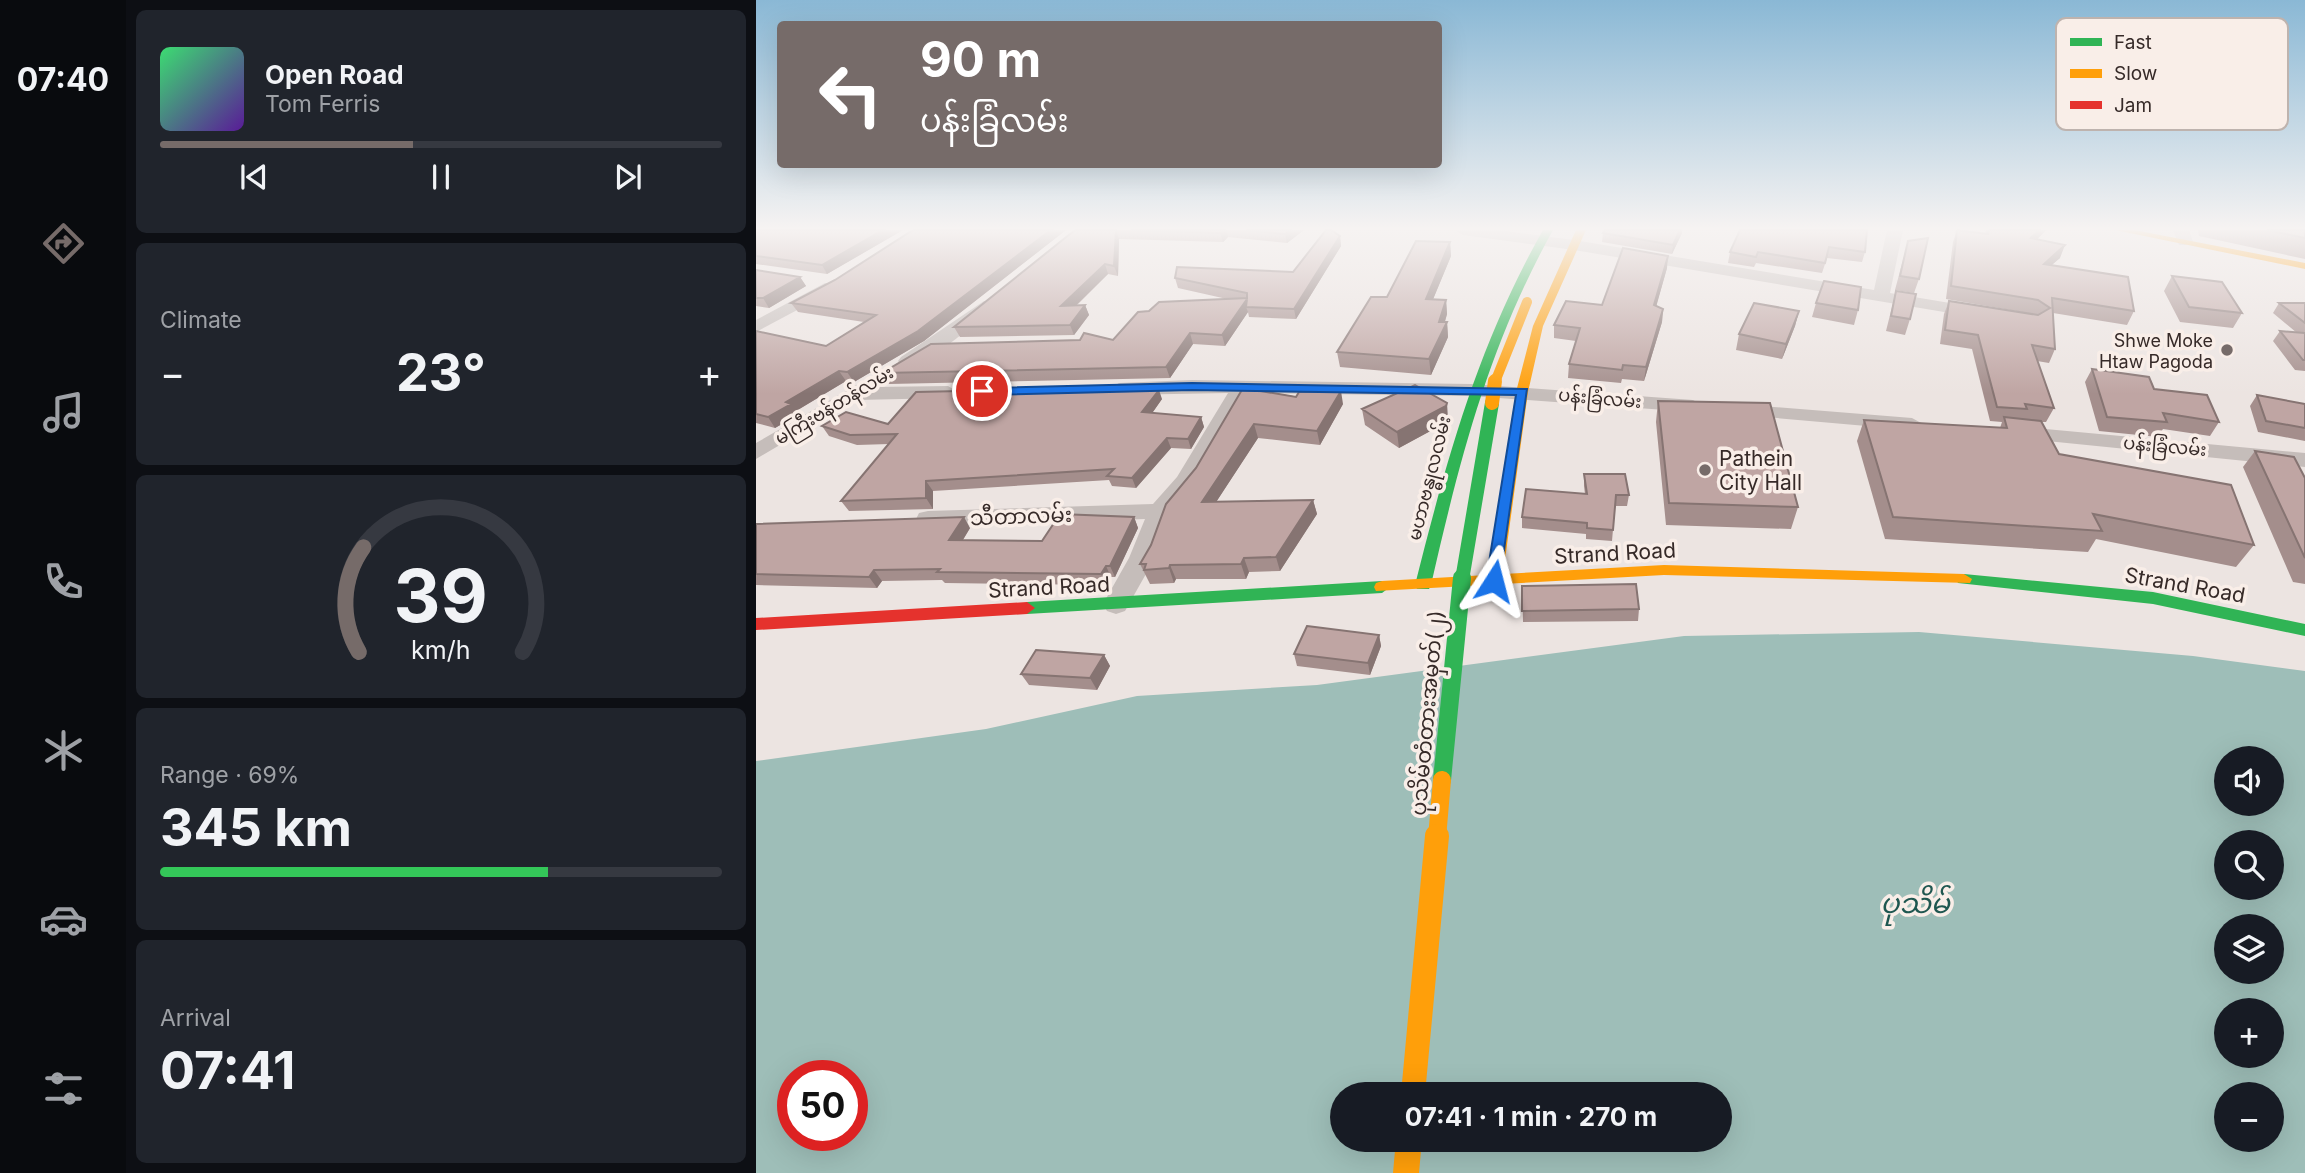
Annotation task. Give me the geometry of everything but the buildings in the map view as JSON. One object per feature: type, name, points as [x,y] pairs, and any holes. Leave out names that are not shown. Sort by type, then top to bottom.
[{"type":"main road","name":"မဟာဗန္ဓုလလမ်း","points":[[1423,585],[1471,390],[1517,285]]},
{"type":"main road","points":[[1520,285],[1527,302],[1556,286]]},
{"type":"main road","points":[[1494,581],[1522,392],[1538,327],[1556,286]]},
{"type":"main road","name":"ပုသိမ်တံတားအမှတ်(၂)","points":[[1414,1082],[1458,601],[1496,377],[1527,302]]},
{"type":"main road","name":"Strand Road","points":[[756,624],[1664,570],[1986,580],[2153,598],[2305,630]]},
{"type":"main road","points":[[1406,1173],[1408,1152]]},
{"type":"street","points":[[756,327],[830,285]]},
{"type":"street","points":[[1823,285],[1991,314]]},
{"type":"street","points":[[1881,296],[1883,285]]},
{"type":"street","name":"မကြီးဗန်တန်လမ်း","points":[[756,452],[932,347],[995,296]]},
{"type":"street","points":[[932,347],[960,345]]},
{"type":"street","points":[[1116,604],[1142,558],[1160,511],[1186,481],[1241,387]]},
{"type":"street","name":"ပန်းခြံလမ်း","points":[[1097,389],[1241,387],[1522,392],[1938,426]]},
{"type":"street","points":[[852,394],[974,392]]},
{"type":"street","name":"ပန်းခြံလမ်း","points":[[1994,430],[2305,460]]},
{"type":"street","name":"သီတာလမ်း","points":[[909,520],[1160,511]]},
{"type":"water","name":"ပုသိမ်","points":[[1919,632],[2193,656],[2305,671],[2305,1173],[756,1173],[756,761],[986,729],[1137,696],[1317,685],[1684,636]]},
{"type":"traffic: fast","points":[[1423,585],[1471,402],[1486,358],[1518,285]]},
{"type":"traffic: fast","points":[[1442,780],[1458,601],[1492,403]]},
{"type":"traffic: fast","points":[[1964,579],[2153,598],[2305,630]]},
{"type":"traffic: fast","points":[[1027,608],[1382,587]]},
{"type":"traffic: slow","points":[[1494,581],[1522,392],[1538,326],[1556,285]]},
{"type":"traffic: slow","points":[[1492,403],[1496,377],[1527,302]]},
{"type":"traffic: slow","points":[[1382,587],[1664,570],[1964,579]]},
{"type":"traffic: slow","points":[[1414,1082],[1442,780]]},
{"type":"traffic: slow","points":[[1406,1173],[1408,1152]]},
{"type":"traffic: jam","points":[[756,624],[1027,608]]},
{"type":"place","name":"Shwe Moke Htaw Pagoda","points":[[2227,350]]},
{"type":"place","name":"Pathein City Hall","points":[[1705,470]]},
{"type":"route","points":[[982,391],[1192,386],[1522,392],[1494,581]]}]
